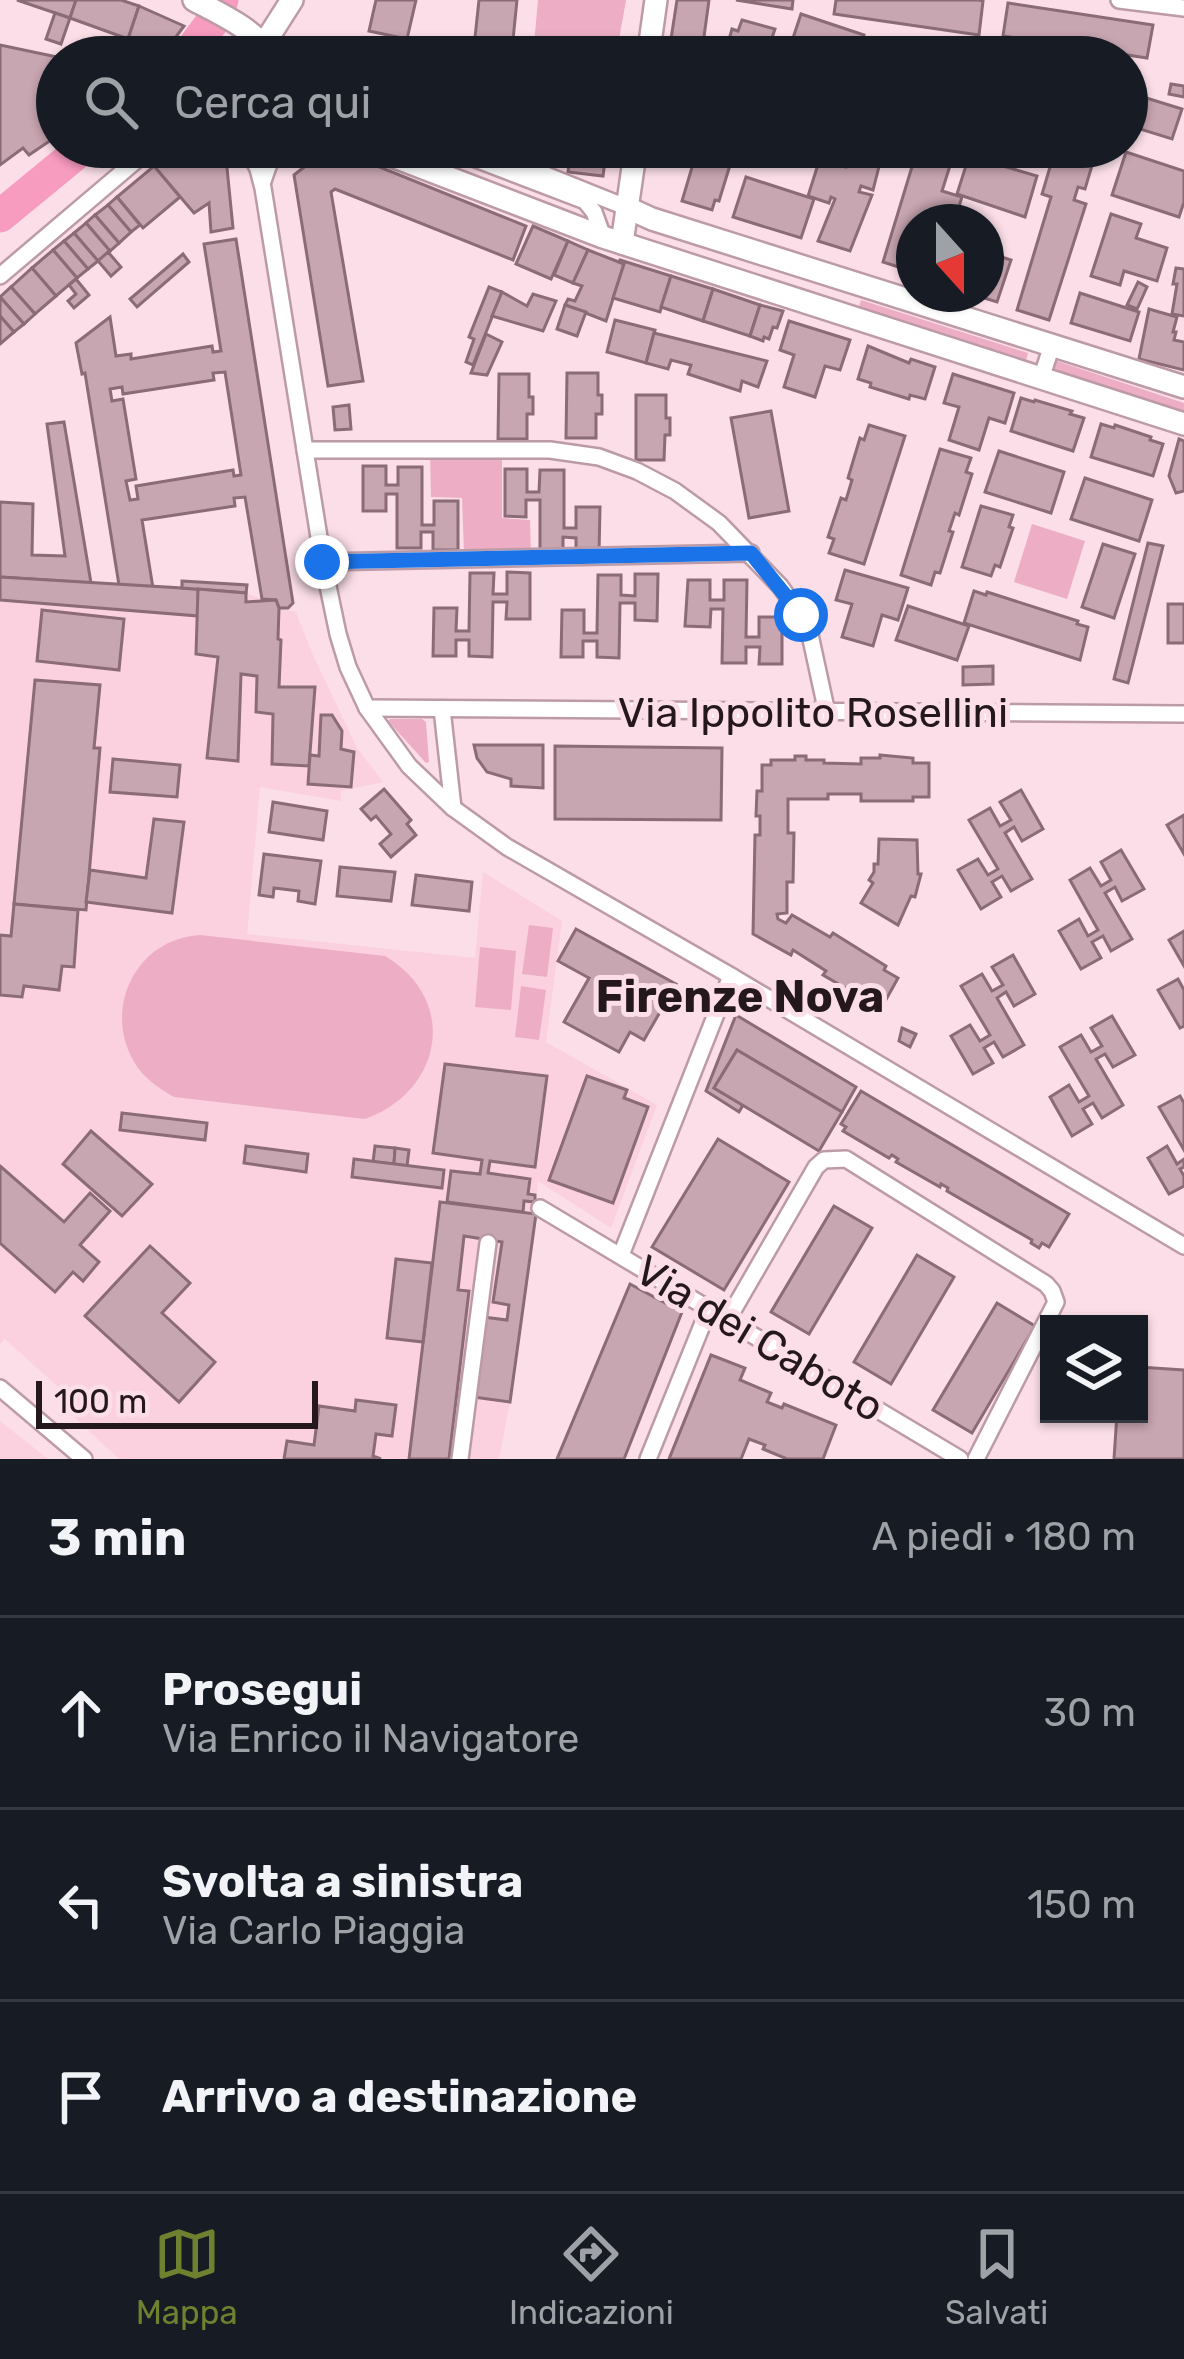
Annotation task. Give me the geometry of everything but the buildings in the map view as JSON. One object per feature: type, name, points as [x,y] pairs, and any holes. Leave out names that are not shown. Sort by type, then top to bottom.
[{"type":"main road","points":[[194,0],[249,36]]},
{"type":"main road","points":[[276,36],[292,0]]},
{"type":"main road","points":[[651,36],[656,0]]},
{"type":"main road","points":[[424,168],[612,240],[1184,424]]},
{"type":"main road","points":[[612,240],[628,208],[633,168]]},
{"type":"main road","points":[[628,208],[1184,387]]},
{"type":"street","points":[[1119,0],[1184,8]]},
{"type":"street","points":[[0,276],[127,168]]},
{"type":"street","points":[[256,168],[322,562],[343,652],[367,707],[410,766],[453,808],[507,848],[1181,1241]]},
{"type":"street","points":[[260,177],[266,168]]},
{"type":"street","points":[[499,168],[585,201],[612,240]]},
{"type":"street","points":[[528,168],[628,208]]},
{"type":"street","points":[[847,316],[857,285]]},
{"type":"street","points":[[1041,379],[1052,345]]},
{"type":"street","points":[[305,450],[535,449],[599,457],[638,471],[719,523],[751,553],[801,615],[814,647],[826,712]]},
{"type":"street","points":[[322,562],[751,553]]},
{"type":"street","name":"Via Ippolito Rosellini","points":[[367,707],[1184,714]]},
{"type":"street","points":[[442,710],[453,808]]},
{"type":"street","name":"Via dei Caboto","points":[[621,1255],[731,976]]},
{"type":"street","points":[[728,1319],[816,1167],[824,1160],[846,1159],[1052,1292],[1056,1302],[976,1459]]},
{"type":"street","name":"Via dei Caboto","points":[[540,1208],[960,1459]]},
{"type":"street","points":[[460,1459],[488,1243]]},
{"type":"street","points":[[648,1459],[709,1308]]},
{"type":"street","points":[[0,1388],[84,1459]]},
{"type":"shaded area","points":[[538,0],[626,0],[620,36],[535,36]]},
{"type":"shaded area","points":[[861,300],[1028,353],[1026,361],[859,307]]},
{"type":"shaded area","points":[[1054,360],[1184,403],[1184,412],[1050,369]]},
{"type":"shaded area","points":[[430,452],[502,453],[502,518],[530,520],[531,554],[464,554],[462,498],[431,497]]},
{"type":"shaded area","points":[[1032,524],[1085,541],[1067,599],[1014,582]]},
{"type":"shaded area","points":[[0,577],[246,593],[276,600],[279,608],[296,612],[357,748],[383,782],[341,791],[341,801],[260,787],[247,934],[475,958],[483,872],[562,921],[546,1042],[657,1105],[611,1228],[538,1181],[499,1459],[119,1459],[74,1417],[80,1407],[5,1339],[0,1344]]},
{"type":"shaded area","points":[[390,719],[426,722],[429,762],[426,763]]},
{"type":"shaded area","points":[[529,925],[553,928],[547,977],[522,974]]},
{"type":"shaded area","points":[[200,935],[385,956],[409,974],[424,996],[432,1020],[425,1067],[391,1106],[365,1119],[174,1097],[138,1068],[127,1047],[123,1003],[141,965],[157,950]]},
{"type":"shaded area","points":[[480,947],[516,951],[511,1010],[475,1007]]},
{"type":"shaded area","points":[[521,986],[546,990],[539,1040],[515,1037]]},
{"type":"shaded area","points":[[0,1421],[48,1459],[0,1459]]},
{"type":"waterway","points":[[202,36],[222,0]]},
{"type":"waterway","points":[[0,216],[58,168]]},
{"type":"district","name":"Firenze Nova","points":[[740,996]]},
{"type":"route","points":[[322,562],[751,553],[801,615]]}]
